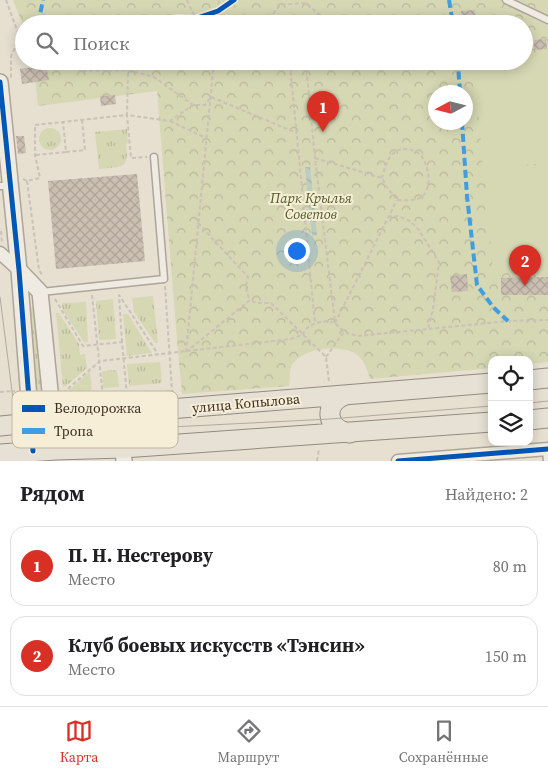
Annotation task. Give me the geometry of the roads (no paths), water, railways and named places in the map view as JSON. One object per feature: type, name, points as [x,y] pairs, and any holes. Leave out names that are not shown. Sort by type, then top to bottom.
[{"type":"main road","points":[[533,380],[548,378]]},
{"type":"main road","name":"улица Копылова","points":[[178,408],[488,383]]},
{"type":"main road","points":[[346,395],[340,396],[335,400],[330,412],[332,423],[337,429],[350,433]]},
{"type":"main road","points":[[533,420],[548,418]]},
{"type":"main road","points":[[0,454],[56,450],[123,454],[488,422]]},
{"type":"street","points":[[6,83],[3,138],[5,186],[19,270],[28,391]]},
{"type":"street","points":[[0,253],[45,291],[51,391]]},
{"type":"street","points":[[398,461],[547,453]]},
{"type":"lane","points":[[506,0],[548,20]]},
{"type":"lane","points":[[45,291],[164,279],[154,156]]},
{"type":"water","points":[[305,167],[310,167],[317,235],[312,236]]},
{"type":"tram line","points":[[0,297],[12,391]]},
{"type":"tram line","points":[[533,403],[548,401]]},
{"type":"tram line","points":[[178,427],[330,419],[488,406]]},
{"type":"place","name":"П. Н. Нестерову","points":[[323,132]]},
{"type":"place","name":"Клуб боевых искусств «Тэнсин»","points":[[525,286]]},
{"type":"park label","name":"Парк Крылья Советов","points":[[311,206]]}]
